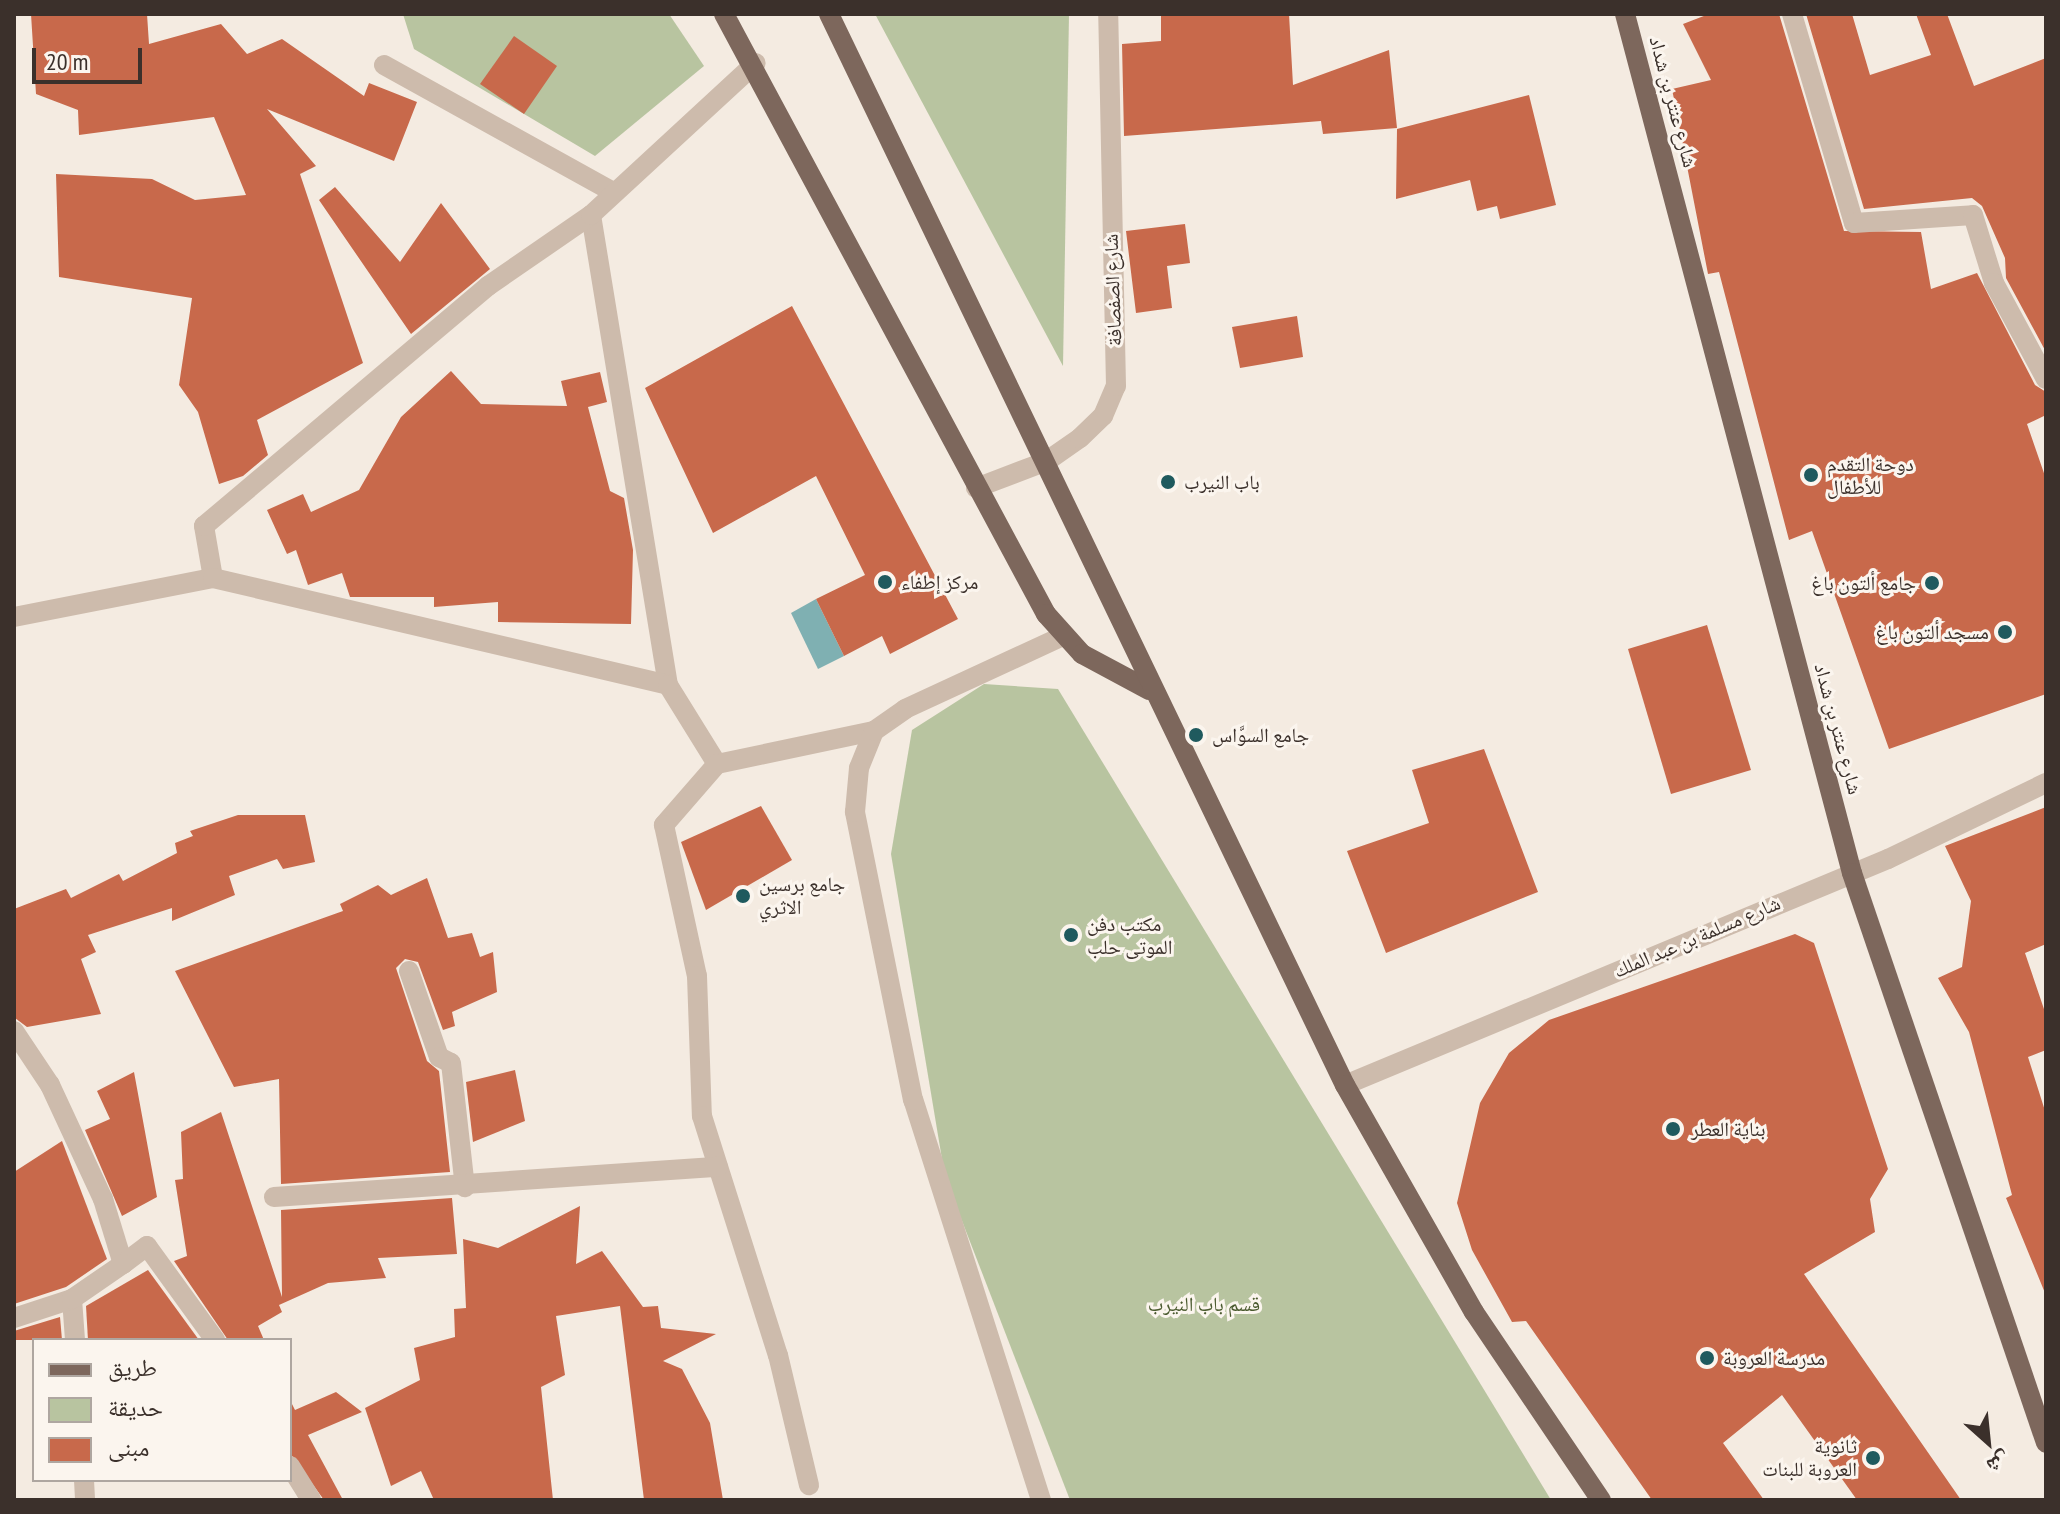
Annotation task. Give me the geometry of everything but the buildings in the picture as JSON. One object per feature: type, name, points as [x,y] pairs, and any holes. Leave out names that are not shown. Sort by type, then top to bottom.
[{"type":"main road","points":[[724,14],[756,63],[976,488],[1063,636],[1102,669],[1149,690]]},
{"type":"main road","points":[[829,14],[1047,461],[1149,690],[1345,1085],[1474,1312],[1601,1500]]},
{"type":"main road","name":"شارع عنتر بن شداد","points":[[1625,14],[1852,873],[2046,1443]]},
{"type":"street","name":"شارع الصفصافة","points":[[976,488],[1047,461],[1103,416],[1116,386],[1108,14]]},
{"type":"street","points":[[1792,14],[1854,223],[1973,215],[1994,283],[2046,379]]},
{"type":"street","points":[[213,578],[204,526],[488,286],[591,215],[756,63]]},
{"type":"street","points":[[384,65],[613,192]]},
{"type":"street","points":[[591,215],[668,685],[717,764]]},
{"type":"street","points":[[14,617],[213,578],[668,685]]},
{"type":"street","points":[[809,1485],[778,1355],[702,1116],[697,976],[664,825],[717,764],[874,731],[905,709],[1063,636]]},
{"type":"street","points":[[874,731],[859,768],[855,812],[913,1100],[1041,1500]]},
{"type":"street","name":"شارع مسلمة بن عبد الملك","points":[[1345,1085],[1852,873],[2046,783]]},
{"type":"street","points":[[409,971],[439,1057],[451,1063],[465,1187]]},
{"type":"street","points":[[14,1031],[50,1085],[103,1199],[123,1264]]},
{"type":"street","points":[[274,1197],[465,1187],[718,1167]]},
{"type":"street","points":[[14,1318],[72,1299],[147,1246],[214,1338]]},
{"type":"street","points":[[72,1299],[75,1338]]},
{"type":"street","points":[[292,1469],[311,1500]]},
{"type":"green space","points":[[403,14],[669,14],[704,66],[595,156],[414,49]]},
{"type":"green space","points":[[875,14],[1069,14],[1063,366]]},
{"type":"green space","name":"قسم باب النيرب","points":[[984,684],[1058,689],[1551,1500],[1070,1500],[945,1177],[891,854],[912,730]]},
{"type":"water","points":[[816,599],[844,656],[818,669],[791,613]]},
{"type":"place","name":"دوحة التقدم للأطفال","points":[[1811,475]]},
{"type":"place","name":"باب النيرب","points":[[1168,482]]},
{"type":"place","name":"مركز إطفاء","points":[[885,582]]},
{"type":"place","name":"جامع ألتون باغ","points":[[1932,583]]},
{"type":"place","name":"مسجد ألتون باغ","points":[[2005,632]]},
{"type":"place","name":"جامع السوَّاس","points":[[1196,735]]},
{"type":"place","name":"جامع برسين الاثري","points":[[743,896]]},
{"type":"place","name":"مكتب دفن الموتى حلب","points":[[1071,935]]},
{"type":"place","name":"بناية العطر","points":[[1673,1129]]},
{"type":"place","name":"مدرسة العروبة","points":[[1707,1358]]},
{"type":"place","name":"ثانوية العروبة للبنات","points":[[1873,1458]]}]
